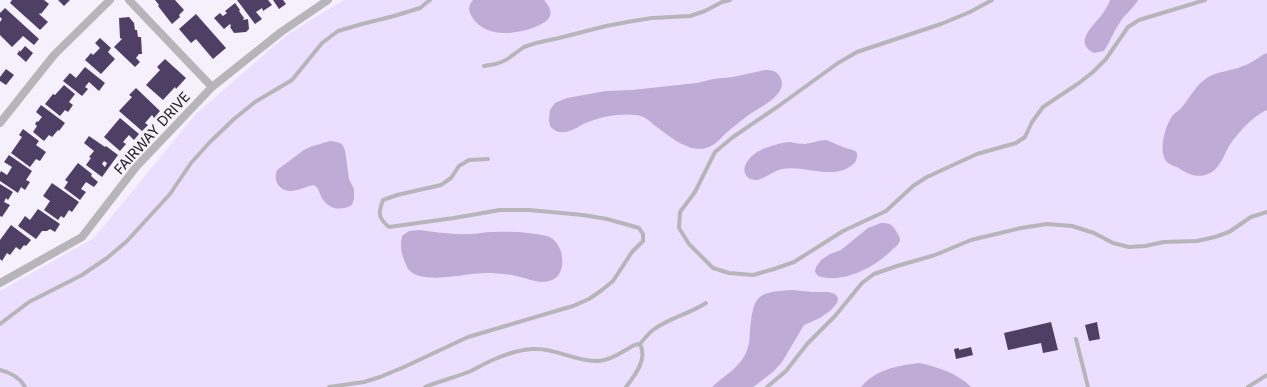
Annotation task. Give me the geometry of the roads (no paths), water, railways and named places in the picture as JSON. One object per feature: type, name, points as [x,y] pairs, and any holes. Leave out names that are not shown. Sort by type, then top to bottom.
[{"type":"street","points":[[0,123],[54,55],[110,0]]},
{"type":"street","points":[[129,0],[212,87]]},
{"type":"street","name":"FAIRWAY DRIVE","points":[[0,283],[82,237],[136,167],[212,87],[281,32],[328,0]]},
{"type":"lane","points":[[0,324],[29,302],[82,275],[107,258],[126,242],[170,194],[191,163],[210,142],[234,119],[255,102],[292,80],[322,43],[338,31],[420,8],[430,0]]},
{"type":"lane","points":[[484,66],[496,64],[506,60],[524,47],[536,43],[633,21],[652,18],[690,16],[730,0]]},
{"type":"lane","points":[[992,0],[970,12],[941,24],[857,52],[838,62],[780,105],[732,137],[715,152],[695,192],[680,212],[679,228],[690,244],[713,268],[729,273],[753,275],[794,262],[843,231],[886,211],[913,186],[927,177],[977,154],[1016,143],[1025,137],[1032,122],[1043,107],[1092,72],[1106,59],[1128,27],[1139,20],[1205,0]]},
{"type":"lane","points":[[330,387],[364,382],[380,377],[468,337],[573,306],[589,299],[613,281],[632,252],[643,241],[643,234],[638,228],[608,219],[584,215],[530,210],[500,210],[389,227],[382,221],[379,211],[384,200],[398,195],[441,185],[451,178],[459,166],[469,160],[488,158]]},
{"type":"lane","points":[[767,387],[786,371],[807,344],[835,316],[862,283],[874,274],[935,255],[970,240],[1021,228],[1047,224],[1072,226],[1094,233],[1113,243],[1129,247],[1145,246],[1164,242],[1197,241],[1215,237],[1229,232],[1251,217],[1267,212]]},
{"type":"lane","points":[[425,387],[454,378],[496,358],[535,348],[553,350],[586,361],[600,361],[613,358],[634,344],[640,344],[652,330],[673,318],[696,309],[706,303]]},
{"type":"lane","points":[[1076,339],[1088,387]]},
{"type":"lane","points":[[626,387],[635,376],[642,362],[643,349],[640,344]]},
{"type":"lane","points":[[0,370],[10,372],[25,387]]},
{"type":"lane","points":[[1248,387],[1267,375]]}]
